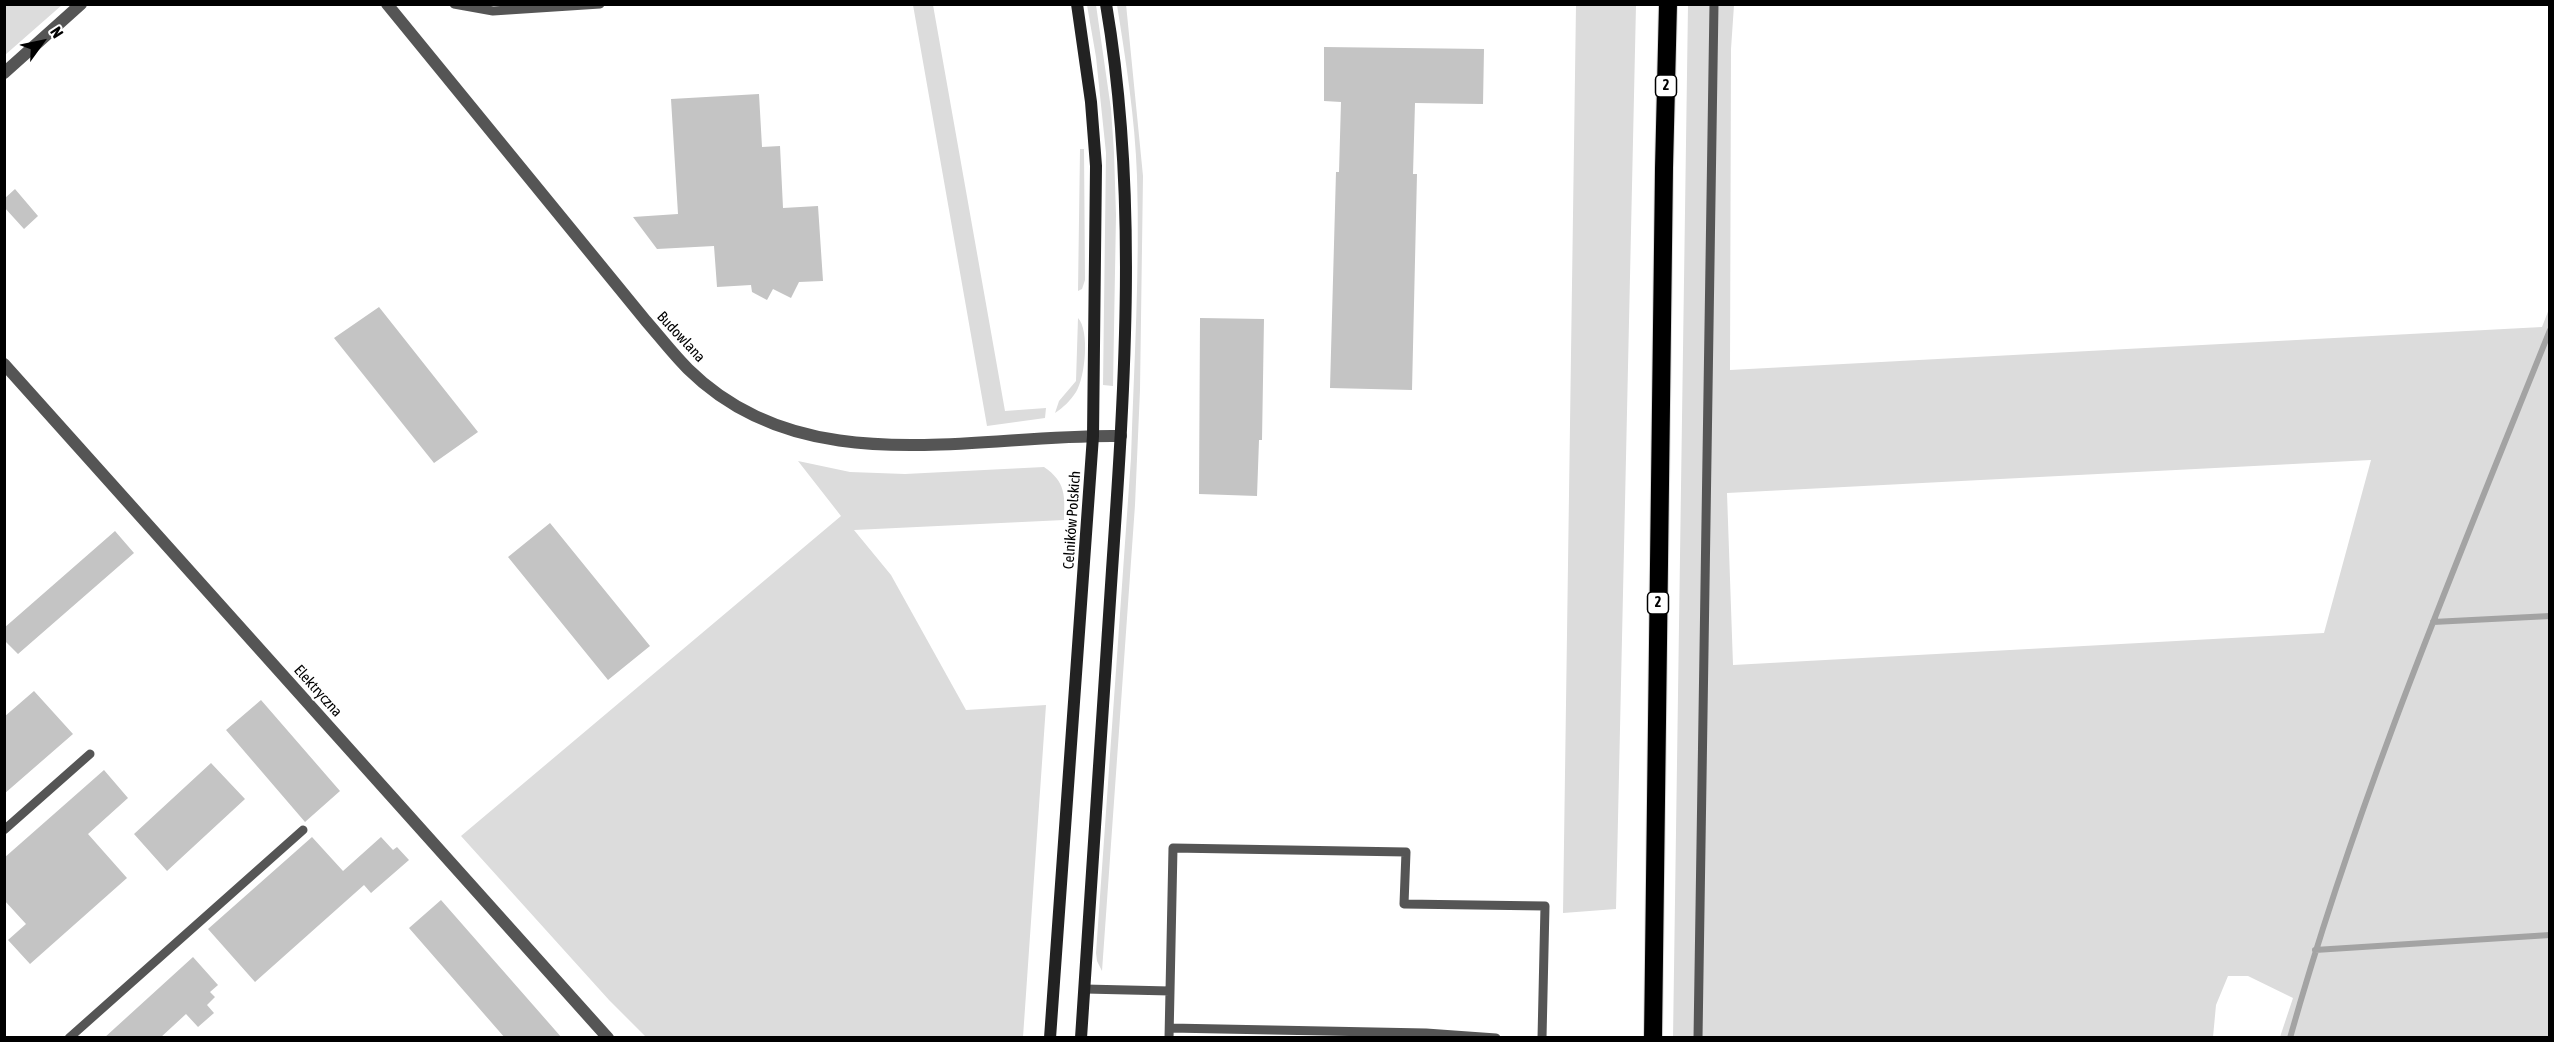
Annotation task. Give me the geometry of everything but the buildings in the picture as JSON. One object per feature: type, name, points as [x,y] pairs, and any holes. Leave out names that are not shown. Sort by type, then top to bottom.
[{"type":"highway","name":"2","points":[[1653,1038],[1668,4]]},
{"type":"street","points":[[4,73],[81,4]]},
{"type":"street","name":"Celników Polskich","points":[[1050,1038],[1093,436],[1096,166],[1091,102],[1077,4]]},
{"type":"street","points":[[1081,1038],[1121,436],[1125,167],[1120,97],[1106,4]]},
{"type":"street","name":"Budowlana","points":[[390,5],[646,321],[689,370],[721,395],[752,414],[814,437],[869,446],[1121,436]]},
{"type":"street","name":"Elektryczna","points":[[4,364],[608,1038]]},
{"type":"lane","points":[[454,4],[460,7],[493,11],[600,4]]},
{"type":"lane","points":[[1698,1038],[1714,4]]},
{"type":"lane","points":[[4,830],[90,754]]},
{"type":"lane","points":[[69,1038],[303,830]]},
{"type":"lane","points":[[1497,1038],[1426,1034],[1170,1033],[1173,848],[1406,852],[1404,904],[1545,906],[1542,1038]]},
{"type":"lane","points":[[1085,989],[1170,991]]},
{"type":"shaded area","points":[[5,4],[62,4],[62,5],[5,55]]},
{"type":"shaded area","points":[[1126,4],[1143,176],[1140,390],[1135,505],[1102,971],[1096,953],[1131,458],[1137,282],[1136,154],[1130,90],[1117,5]]},
{"type":"shaded area","points":[[913,5],[933,5],[1005,411],[1046,408],[1045,418],[987,426]]},
{"type":"shaded area","points":[[1087,5],[1096,5],[1111,109],[1116,215],[1113,386],[1103,385],[1106,153],[1096,57]]},
{"type":"shaded area","points":[[1576,5],[1636,5],[1616,909],[1563,913]]},
{"type":"shaded area","points":[[1688,5],[1734,5],[1731,49],[1730,370],[2542,327],[2549,309],[2549,1037],[2280,1037],[2293,998],[2248,976],[2228,976],[2216,1005],[2213,1037],[1673,1038]],"holes":[[[2371,460],[2324,633],[1733,665],[1727,493]]]},
{"type":"shaded area","points":[[1080,149],[1084,149],[1085,280],[1082,289],[1078,291]]},
{"type":"shaded area","points":[[1078,318],[1082,324],[1085,343],[1082,376],[1074,395],[1055,413],[1059,401],[1076,381]]},
{"type":"shaded area","points":[[798,461],[850,472],[905,474],[1044,467],[1057,478],[1063,490],[1064,520],[854,530],[891,575],[966,710],[1046,705],[1023,1037],[646,1037],[609,1000],[461,836],[841,516]]},
{"type":"waterway","points":[[2290,1038],[2346,858],[2377,769],[2444,593],[2550,330]]},
{"type":"waterway","points":[[2433,622],[2550,616]]},
{"type":"waterway","points":[[2315,950],[2550,935]]}]
